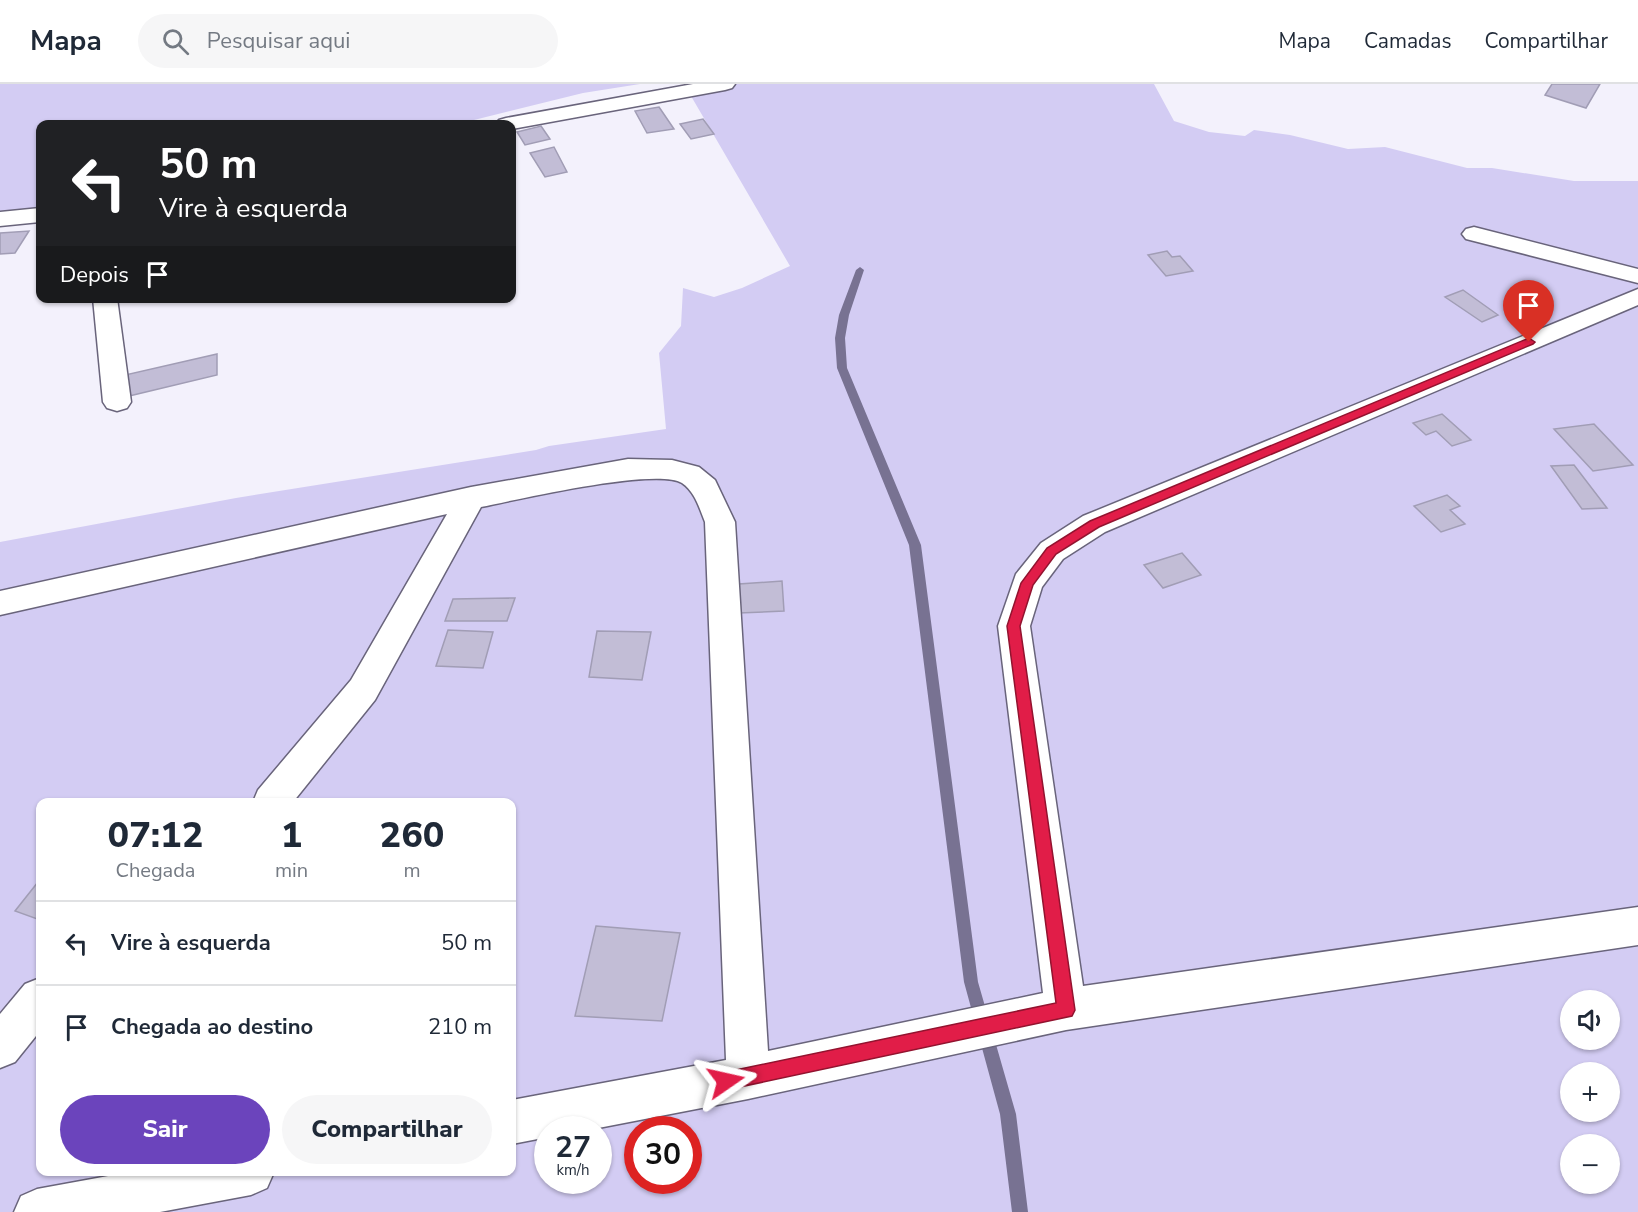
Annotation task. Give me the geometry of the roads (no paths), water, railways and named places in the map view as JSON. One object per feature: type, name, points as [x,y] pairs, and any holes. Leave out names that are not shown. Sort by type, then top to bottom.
[{"type":"street","points":[[516,122],[725,84]]},
{"type":"street","points":[[0,219],[36,215]]},
{"type":"street","points":[[1474,234],[1638,276]]},
{"type":"street","points":[[1066,1010],[1014,626],[1028,583],[1052,551],[1094,524],[1638,296]]},
{"type":"street","points":[[106,303],[117,402]]},
{"type":"street","points":[[0,603],[471,498],[627,469],[672,470],[689,474],[705,487],[720,522],[748,1077]]},
{"type":"street","points":[[274,798],[363,690],[471,498]]},
{"type":"street","points":[[516,1121],[748,1077],[1066,1010],[1638,926]]},
{"type":"street","points":[[0,1047],[36,1004]]},
{"type":"street","points":[[37,1212],[229,1176]]},
{"type":"waterway","points":[[860,270],[844,315],[840,338],[842,368],[915,545],[971,982],[1008,1114],[1020,1212]]}]
